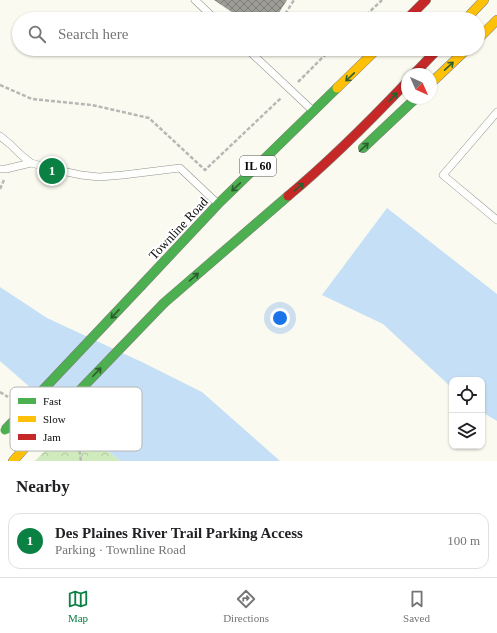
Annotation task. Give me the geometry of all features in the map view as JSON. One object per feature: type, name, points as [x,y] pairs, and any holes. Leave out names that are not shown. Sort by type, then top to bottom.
[{"type":"main road","points":[[414,12],[426,0]]},
{"type":"main road","points":[[473,12],[484,0]]},
{"type":"main road","points":[[485,32],[497,20]]},
{"type":"main road","name":"Townline Road","points":[[46,387],[218,204],[370,56]]},
{"type":"main road","points":[[420,68],[431,56]]},
{"type":"main road","points":[[437,77],[460,56]]},
{"type":"main road","points":[[83,387],[164,303],[318,171],[401,88]]},
{"type":"main road","points":[[354,157],[410,104]]},
{"type":"main road","points":[[318,171],[339,162]]},
{"type":"main road","name":"Townline Road","points":[[2,433],[10,425]]},
{"type":"main road","points":[[12,461],[22,451]]},
{"type":"lane","points":[[195,0],[208,12]]},
{"type":"lane","points":[[254,56],[314,112]]},
{"type":"lane","points":[[497,113],[443,175],[497,220]]},
{"type":"lane","points":[[0,136],[31,163],[81,175],[99,177],[180,168],[218,204]]},
{"type":"lane","points":[[0,169],[31,163]]},
{"type":"path","points":[[286,12],[294,0]]},
{"type":"path","points":[[369,12],[382,0]]},
{"type":"path","points":[[0,85],[32,99],[92,105],[149,118],[205,170],[324,56]]},
{"type":"green space","points":[[45,451],[107,451],[121,461],[35,461]]},
{"type":"water","points":[[387,208],[497,294],[497,421],[485,414],[485,377],[449,377],[449,385],[383,324],[322,295]]},
{"type":"water","points":[[0,287],[47,318],[202,392],[280,461],[121,461],[107,451],[142,451],[142,387],[30,387],[0,361]]},
{"type":"building","points":[[214,0],[287,0],[279,12],[232,12]]},
{"type":"traffic: fast","points":[[142,285],[218,204],[337,88]]},
{"type":"traffic: fast","points":[[363,148],[410,104]]},
{"type":"traffic: fast","points":[[164,303],[288,196]]},
{"type":"traffic: fast","points":[[46,387],[142,285]]},
{"type":"traffic: fast","points":[[83,387],[164,303]]},
{"type":"traffic: fast","points":[[5,430],[10,425]]},
{"type":"traffic: slow","points":[[473,12],[484,0]]},
{"type":"traffic: slow","points":[[485,32],[497,20]]},
{"type":"traffic: slow","points":[[337,88],[370,56]]},
{"type":"traffic: slow","points":[[437,77],[460,56]]},
{"type":"traffic: slow","points":[[13,461],[22,451]]},
{"type":"traffic: jam","points":[[414,12],[426,0]]},
{"type":"traffic: jam","points":[[420,68],[431,56]]},
{"type":"traffic: jam","points":[[288,196],[349,141],[401,88]]},
{"type":"place","name":"Des Plaines River Trail Parking Access","points":[[52,171]]}]
